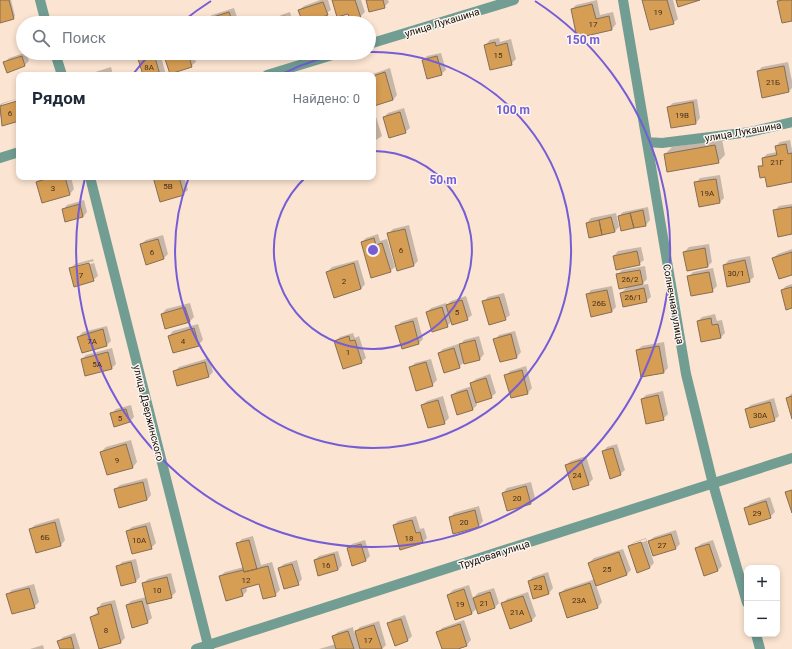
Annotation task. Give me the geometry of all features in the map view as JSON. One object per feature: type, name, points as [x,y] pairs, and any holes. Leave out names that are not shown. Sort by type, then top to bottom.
[{"type":"street","points":[[40,0],[44,16]]},
{"type":"street","name":"улица Лукашина","points":[[376,42],[514,0]]},
{"type":"street","name":"Солнечная улица","points":[[623,0],[686,374],[713,484],[746,601]]},
{"type":"street","points":[[57,60],[61,72]]},
{"type":"street","points":[[277,72],[316,60]]},
{"type":"street","name":"улица Лукашина","points":[[647,142],[662,143],[750,132],[792,122]]},
{"type":"street","points":[[0,158],[16,153]]},
{"type":"street","name":"улица Дзержинского","points":[[91,180],[208,647]]},
{"type":"street","name":"Трудовая улица","points":[[196,649],[208,647],[792,458]]},
{"type":"street","points":[[757,637],[760,649]]},
{"type":"building","points":[[0,0],[9,0],[14,19],[0,23]]},
{"type":"building","points":[[332,0],[355,0],[360,16],[349,16],[348,14],[337,16]]},
{"type":"building","points":[[366,0],[383,0],[385,8],[369,12]]},
{"type":"building","points":[[642,0],[667,0],[674,24],[650,30]]},
{"type":"building","points":[[676,0],[700,0],[678,7]]},
{"type":"building","points":[[792,0],[792,21],[782,23],[777,1]]},
{"type":"building","points":[[323,2],[328,15],[300,16],[298,10]]},
{"type":"building","points":[[592,4],[596,19],[609,16],[612,30],[577,38],[571,9]]},
{"type":"building","points":[[229,12],[230,16],[216,16]]},
{"type":"building","points":[[495,42],[496,46],[507,43],[512,65],[490,70],[484,45]]},
{"type":"building","points":[[437,56],[442,75],[427,79],[422,60]]},
{"type":"building","points":[[16,58],[16,60],[23,60],[25,66],[7,73],[3,62]]},
{"type":"building","points":[[138,60],[156,60],[159,72],[142,72]]},
{"type":"building","points":[[165,60],[190,60],[192,67],[176,72],[169,72]]},
{"type":"building","points":[[784,66],[789,92],[762,98],[757,71]]},
{"type":"building","points":[[385,72],[393,100],[376,105],[376,75]]},
{"type":"building","points":[[16,101],[16,122],[2,126],[0,106]]},
{"type":"building","points":[[693,102],[696,124],[671,128],[667,107]]},
{"type":"building","points":[[400,112],[406,133],[389,138],[383,117]]},
{"type":"building","points":[[786,144],[788,154],[792,153],[792,182],[767,187],[765,177],[760,178],[758,166],[763,166],[762,158],[777,155],[775,146]]},
{"type":"building","points":[[715,145],[719,163],[667,172],[664,154]]},
{"type":"building","points":[[716,179],[720,203],[699,207],[694,182]]},
{"type":"building","points":[[42,180],[66,180],[70,195],[42,203],[36,182]]},
{"type":"building","points":[[154,180],[180,180],[184,195],[160,202]]},
{"type":"building","points":[[80,204],[83,217],[65,222],[62,209]]},
{"type":"building","points":[[792,207],[792,234],[778,237],[773,210]]},
{"type":"building","points":[[643,210],[646,226],[634,228],[630,213]]},
{"type":"building","points":[[630,213],[634,228],[621,231],[618,216]]},
{"type":"building","points":[[611,217],[615,232],[602,235],[599,220]]},
{"type":"building","points":[[599,220],[602,235],[589,238],[586,223]]},
{"type":"building","points":[[405,229],[414,266],[397,271],[387,233]]},
{"type":"building","points":[[374,238],[376,245],[382,243],[391,272],[371,278],[361,242]]},
{"type":"building","points":[[158,239],[164,259],[146,265],[140,244]]},
{"type":"building","points":[[705,248],[708,267],[687,271],[683,252]]},
{"type":"building","points":[[637,251],[640,265],[616,270],[613,256]]},
{"type":"building","points":[[792,252],[792,275],[779,279],[772,258]]},
{"type":"building","points":[[745,260],[750,282],[727,287],[723,265]]},
{"type":"building","points":[[89,263],[94,281],[74,287],[69,268]]},
{"type":"building","points":[[354,263],[361,289],[334,298],[326,272]]},
{"type":"building","points":[[640,270],[643,284],[619,289],[616,274]]},
{"type":"building","points":[[709,272],[713,292],[691,296],[687,276]]},
{"type":"building","points":[[792,287],[792,308],[786,310],[781,290]]},
{"type":"building","points":[[644,288],[647,302],[623,307],[620,293]]},
{"type":"building","points":[[607,290],[612,312],[591,317],[586,294]]},
{"type":"building","points":[[499,297],[506,320],[489,325],[482,301]]},
{"type":"building","points":[[462,300],[468,320],[452,325],[446,305]]},
{"type":"building","points":[[185,307],[190,322],[165,329],[161,314]]},
{"type":"building","points":[[442,307],[448,327],[432,332],[426,312]]},
{"type":"building","points":[[711,318],[712,325],[718,324],[721,338],[701,342],[697,321]]},
{"type":"building","points":[[413,321],[419,344],[402,349],[395,326]]},
{"type":"building","points":[[194,328],[199,346],[173,353],[168,336]]},
{"type":"building","points":[[103,329],[107,346],[82,353],[77,337]]},
{"type":"building","points":[[511,334],[517,358],[500,362],[493,339]]},
{"type":"building","points":[[349,336],[350,341],[355,340],[362,363],[343,369],[334,341]]},
{"type":"building","points":[[475,340],[480,360],[464,364],[459,344]]},
{"type":"building","points":[[659,346],[664,373],[641,377],[636,350]]},
{"type":"building","points":[[454,348],[460,368],[444,373],[438,353]]},
{"type":"building","points":[[108,352],[112,369],[85,376],[81,359]]},
{"type":"building","points":[[205,362],[209,377],[177,386],[173,371]]},
{"type":"building","points":[[426,362],[433,386],[416,391],[409,367]]},
{"type":"building","points":[[522,370],[528,394],[511,398],[504,375]]},
{"type":"building","points":[[486,378],[492,398],[476,403],[470,383]]},
{"type":"building","points":[[467,390],[473,410],[457,415],[451,395]]},
{"type":"building","points":[[658,395],[664,420],[646,424],[641,399]]},
{"type":"building","points":[[792,396],[792,419],[786,398]]},
{"type":"building","points":[[438,400],[445,424],[428,428],[421,405]]},
{"type":"building","points":[[770,402],[775,421],[750,428],[745,409]]},
{"type":"building","points":[[126,409],[130,422],[114,427],[110,413]]},
{"type":"building","points":[[126,444],[133,468],[107,475],[100,452]]},
{"type":"building","points":[[613,448],[621,475],[610,479],[602,451]]},
{"type":"building","points":[[581,460],[589,485],[573,490],[565,465]]},
{"type":"building","points":[[143,482],[147,500],[119,508],[114,489]]},
{"type":"building","points":[[526,486],[531,504],[507,511],[502,493]]},
{"type":"building","points":[[792,490],[792,513],[785,492]]},
{"type":"building","points":[[766,501],[771,518],[749,525],[744,508]]},
{"type":"building","points":[[475,510],[479,527],[453,534],[449,517]]},
{"type":"building","points":[[412,520],[416,533],[420,532],[423,543],[400,550],[393,525]]},
{"type":"building","points":[[55,522],[61,546],[36,553],[29,529]]},
{"type":"building","points":[[146,526],[152,549],[132,554],[126,531]]},
{"type":"building","points":[[671,534],[676,549],[653,556],[648,541]]},
{"type":"building","points":[[249,540],[257,569],[244,572],[236,543]]},
{"type":"building","points":[[641,542],[650,568],[637,573],[628,546]]},
{"type":"building","points":[[361,544],[366,561],[352,566],[347,548]]},
{"type":"building","points":[[709,544],[718,571],[704,576],[695,548]]},
{"type":"building","points":[[619,552],[627,575],[596,586],[588,563]]},
{"type":"building","points":[[334,554],[338,570],[318,576],[314,560]]},
{"type":"building","points":[[131,562],[136,582],[121,586],[116,566]]},
{"type":"building","points":[[292,564],[299,585],[284,589],[278,568]]},
{"type":"building","points":[[268,566],[276,596],[263,599],[259,584],[241,589],[243,596],[226,601],[219,576]]},
{"type":"building","points":[[544,576],[549,594],[533,599],[528,581]]},
{"type":"building","points":[[167,577],[172,598],[147,604],[142,583]]},
{"type":"building","points":[[590,583],[598,608],[567,618],[559,593]]},
{"type":"building","points":[[29,588],[35,608],[12,614],[6,594]]},
{"type":"building","points":[[464,589],[472,614],[455,620],[447,595]]},
{"type":"building","points":[[490,592],[495,608],[478,614],[473,598]]},
{"type":"building","points":[[523,596],[532,621],[510,629],[501,603]]},
{"type":"building","points":[[142,601],[148,623],[132,628],[126,605]]},
{"type":"building","points":[[111,604],[121,643],[99,649],[90,617],[99,614],[97,608]]},
{"type":"building","points":[[401,619],[408,641],[395,646],[387,623]]},
{"type":"building","points":[[460,624],[467,646],[458,649],[442,649],[436,632]]},
{"type":"building","points":[[374,625],[382,649],[360,649],[355,631]]},
{"type":"building","points":[[348,631],[354,649],[336,649],[332,636]]},
{"type":"building","points":[[71,637],[74,649],[60,649],[57,641]]}]
